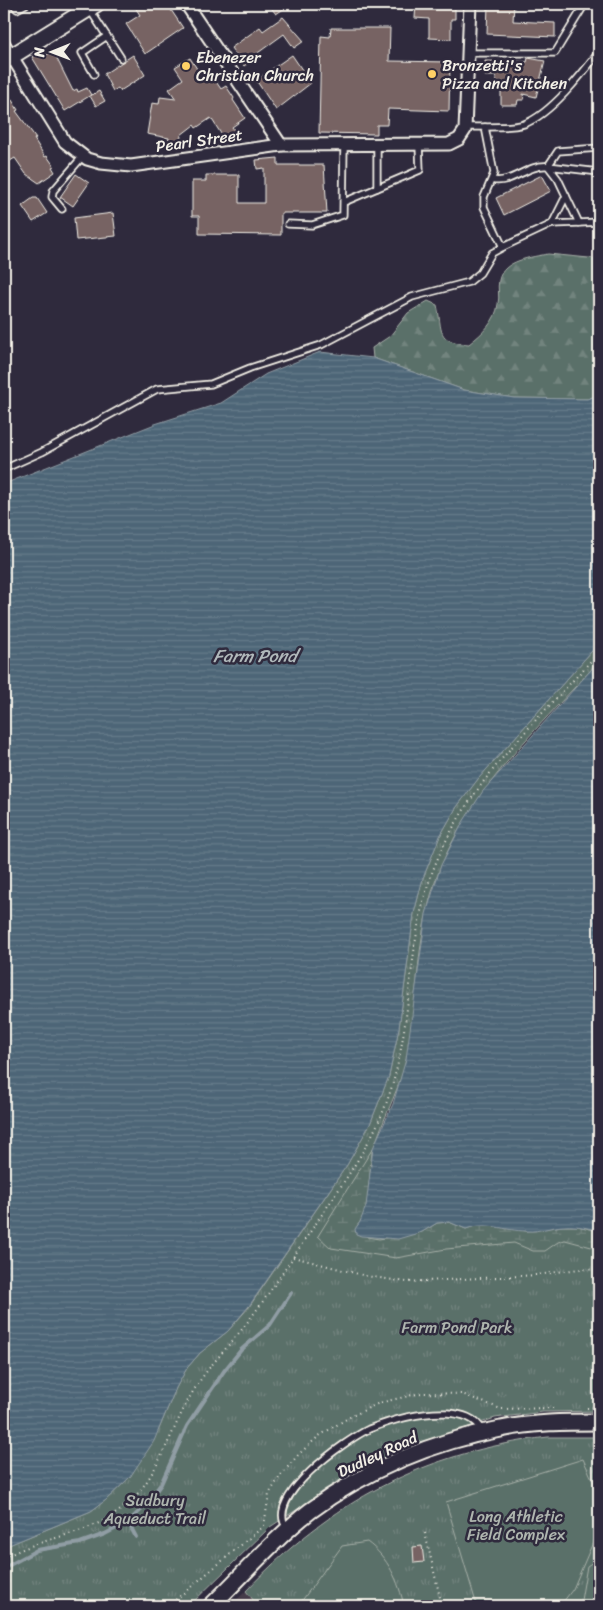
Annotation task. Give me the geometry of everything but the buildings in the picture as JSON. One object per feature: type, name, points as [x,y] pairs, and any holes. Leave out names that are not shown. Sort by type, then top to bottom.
[{"type":"street","points":[[186,4],[281,145]]},
{"type":"street","points":[[466,128],[470,4]]},
{"type":"street","points":[[6,53],[88,7]]},
{"type":"street","name":"Pearl Street","points":[[6,53],[65,142],[83,156],[101,163],[131,166],[281,145],[448,144],[459,140],[466,128]]},
{"type":"street","name":"Dudley Road","points":[[212,1606],[288,1529],[330,1498],[375,1472],[422,1451],[484,1432],[544,1423],[599,1422]]},
{"type":"lane","points":[[13,4],[17,9],[26,4]]},
{"type":"lane","points":[[468,53],[555,52],[585,4]]},
{"type":"lane","points":[[88,7],[120,58]]},
{"type":"lane","points":[[94,74],[82,53],[107,36]]},
{"type":"lane","points":[[466,128],[522,124],[537,116],[577,79],[599,52]]},
{"type":"lane","points":[[485,127],[494,170],[492,180],[484,197],[484,207],[503,247]]},
{"type":"lane","points":[[288,224],[312,225],[342,215],[344,202],[344,144]]},
{"type":"lane","points":[[377,144],[377,188]]},
{"type":"lane","points":[[344,202],[420,170],[419,145]]},
{"type":"lane","points":[[548,166],[558,151],[599,148]]},
{"type":"lane","points":[[62,208],[52,197],[53,191],[83,156]]},
{"type":"lane","points":[[492,180],[504,180],[530,168],[548,166],[599,172]]},
{"type":"lane","points":[[548,166],[555,174],[579,223]]},
{"type":"lane","points":[[552,224],[566,196]]},
{"type":"lane","points":[[4,469],[42,452],[157,389],[211,384],[250,368],[314,348],[412,297],[469,282],[480,273],[492,253],[552,224],[599,222]]},
{"type":"lane","points":[[288,1529],[284,1525],[282,1512],[293,1492],[325,1457],[369,1430],[401,1418],[439,1413],[467,1416],[478,1423],[484,1432]]},
{"type":"path","points":[[4,1558],[34,1544],[93,1526],[114,1515],[130,1502],[152,1472],[180,1413],[198,1384],[252,1316],[366,1148],[390,1092],[404,1038],[420,913],[429,880],[446,839],[463,810],[486,779],[599,652]]},
{"type":"path","points":[[294,1256],[366,1276],[407,1282],[537,1275],[579,1269],[599,1270]]},
{"type":"path","points":[[168,1606],[264,1526],[269,1494],[281,1475],[319,1436],[348,1418],[380,1403],[421,1393],[462,1394],[501,1409],[561,1408]]},
{"type":"path","points":[[579,1408],[599,1407]]},
{"type":"path","points":[[425,1533],[442,1606]]},
{"type":"shaded area","points":[[246,1591],[258,1606],[230,1606]]},
{"type":"green space","points":[[548,254],[599,259],[599,395],[587,399],[514,398],[464,390],[373,358],[372,348],[390,336],[408,313],[428,301],[437,305],[442,334],[450,341],[469,344],[484,331],[495,316],[499,301],[499,280],[506,268],[519,261]]},
{"type":"green space","name":"Farm Pond Park","points":[[599,643],[599,661],[523,743],[499,772],[476,802],[457,834],[441,867],[425,922],[407,1057],[372,1153],[369,1167],[599,1231],[599,1411],[543,1412],[495,1418],[419,1444],[371,1464],[347,1477],[270,1527],[189,1606],[4,1606],[4,1547],[91,1511],[106,1500],[130,1477],[159,1429],[176,1388],[187,1368],[200,1353],[228,1331],[249,1307],[347,1165],[370,1124],[389,1076],[399,1028],[414,913],[423,878],[440,836],[456,808],[478,779]]},
{"type":"green space","points":[[373,1148],[365,1210],[357,1226],[367,1237],[379,1239],[422,1232],[437,1223],[449,1222],[466,1229],[477,1225],[493,1225],[526,1231],[577,1226],[599,1231],[599,1249],[565,1240],[558,1242],[545,1251],[533,1251],[514,1243],[446,1249],[396,1258],[331,1248],[318,1236]]},
{"type":"green space","name":"Long Athletic Field Complex","points":[[548,1437],[599,1437],[599,1606],[258,1606],[246,1591],[278,1559],[312,1531],[346,1507],[383,1486],[421,1469],[461,1455],[503,1444]]},
{"type":"green space","points":[[583,1459],[594,1483],[597,1533],[573,1589],[560,1606],[477,1606],[446,1502]]},
{"type":"green space","points":[[367,1542],[387,1563],[396,1579],[404,1606],[298,1606],[342,1546]]},
{"type":"green space","points":[[599,1558],[599,1606],[580,1606],[587,1566]]},
{"type":"water","name":"Farm Pond","points":[[320,352],[373,358],[464,390],[514,398],[587,399],[599,395],[599,643],[478,779],[456,808],[440,836],[423,878],[414,913],[399,1028],[389,1076],[370,1124],[347,1165],[249,1306],[228,1331],[200,1353],[187,1368],[176,1388],[154,1441],[130,1477],[106,1500],[91,1511],[4,1547],[4,484],[155,424],[221,403],[266,374]]},
{"type":"water","points":[[599,661],[599,1231],[569,1226],[532,1231],[519,1231],[489,1226],[466,1229],[449,1222],[437,1223],[422,1232],[398,1239],[356,1234],[355,1229],[366,1206],[373,1148],[393,1104],[406,1059],[426,914],[441,865],[463,822],[483,791]]},
{"type":"waterway","points":[[4,1568],[37,1550],[80,1543],[105,1534],[128,1522],[143,1508],[161,1484],[187,1426],[224,1371],[241,1350],[270,1325],[291,1293]]},
{"type":"waterway","points":[[128,1522],[136,1537]]},
{"type":"place","name":"Ebenezer Christian Church","points":[[186,66]]},
{"type":"place","name":"Bronzetti's Pizza and Kitchen","points":[[432,74]]},
{"type":"park label","name":"Sudbury Aqueduct Trail","points":[[155,1509]]}]
